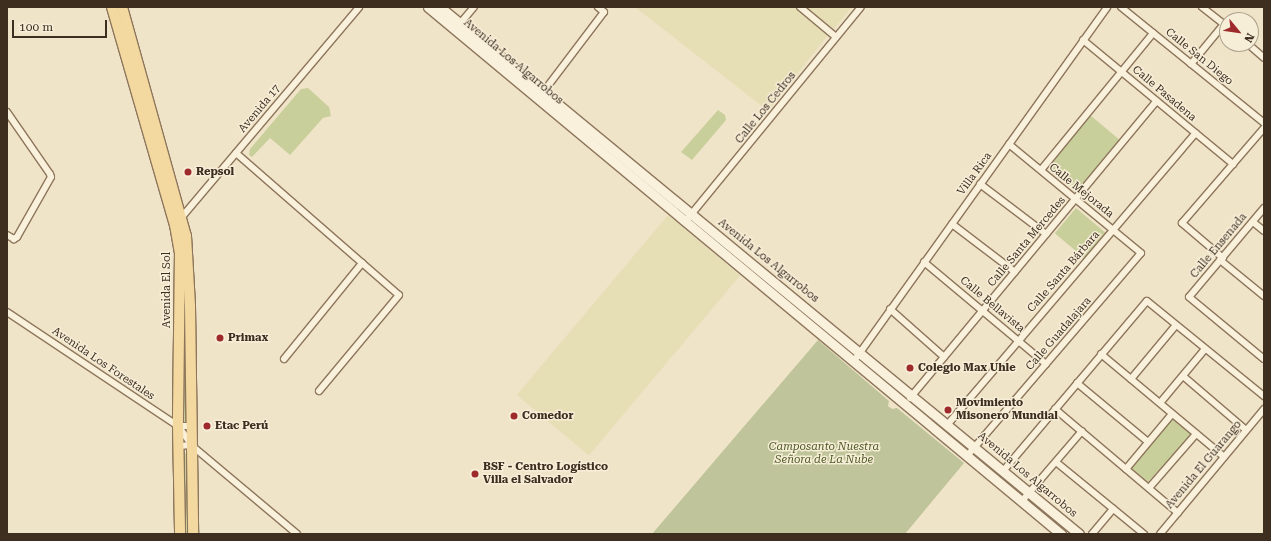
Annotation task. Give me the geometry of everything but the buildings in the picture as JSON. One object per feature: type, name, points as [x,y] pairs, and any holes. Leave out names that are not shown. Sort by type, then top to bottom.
[{"type":"main road","name":"Avenida El Sol","points":[[112,7],[175,225],[180,252],[178,426],[180,534]]},
{"type":"main road","name":"Avenida El Sol","points":[[122,7],[182,216],[188,255],[193,534]]},
{"type":"street","name":"Avenida 17","points":[[175,225],[360,7]]},
{"type":"street","name":"Avenida Los Algarrobos","points":[[428,7],[458,26]]},
{"type":"street","name":"Avenida Los Algarrobos","points":[[440,7],[458,26],[689,218],[854,361],[1061,534]]},
{"type":"street","points":[[458,26],[474,7]]},
{"type":"street","points":[[541,95],[604,12],[598,7]]},
{"type":"street","points":[[800,7],[836,37]]},
{"type":"street","name":"Calle Los Cedros","points":[[689,218],[861,7]]},
{"type":"street","name":"Villa Rica","points":[[854,361],[1107,7]]},
{"type":"street","name":"Calle San Diego","points":[[1120,7],[1264,123]]},
{"type":"street","points":[[1202,7],[1219,21]]},
{"type":"street","points":[[1041,170],[1153,33]]},
{"type":"street","points":[[1191,64],[1219,33]]},
{"type":"street","name":"Calle Pasadena","points":[[1083,40],[1233,164]]},
{"type":"street","name":"Calle Santa Mercedes","points":[[905,404],[1157,101]]},
{"type":"street","points":[[7,112],[51,177],[17,237],[14,239],[7,236]]},
{"type":"street","points":[[1264,128],[1182,223],[1264,296]]},
{"type":"street","name":"Calle Santa Bárbara","points":[[948,424],[1018,340],[1196,133]]},
{"type":"street","name":"Calle Mejorada","points":[[1009,144],[1141,253]]},
{"type":"street","points":[[236,153],[399,295],[319,391]]},
{"type":"street","points":[[980,184],[1046,234]]},
{"type":"street","name":"Calle Ensenada","points":[[1264,208],[1189,297],[1264,359]]},
{"type":"street","name":"Avenida Los Algarrobos","points":[[689,218],[860,352],[1080,534]]},
{"type":"street","points":[[1253,222],[1264,231]]},
{"type":"street","points":[[952,224],[1015,272]]},
{"type":"street","name":"Calle Guadalajara","points":[[968,456],[1141,253]]},
{"type":"street","name":"Calle Bellavista","points":[[924,262],[1046,364]]},
{"type":"street","points":[[284,359],[362,263]]},
{"type":"street","points":[[1004,470],[1147,301],[1264,396]]},
{"type":"street","points":[[890,310],[944,356]]},
{"type":"street","name":"Avenida Los Forestales","points":[[7,312],[178,426]]},
{"type":"street","points":[[1131,379],[1176,325]]},
{"type":"street","points":[[1160,404],[1205,349]]},
{"type":"street","points":[[1102,354],[1224,457]]},
{"type":"street","points":[[1183,376],[1246,430]]},
{"type":"street","points":[[1077,383],[1148,442]]},
{"type":"street","points":[[1055,409],[1178,513]]},
{"type":"street","name":"Avenida El Guarango","points":[[1160,534],[1264,409]]},
{"type":"street","points":[[1126,469],[1172,414]]},
{"type":"street","points":[[178,426],[191,426]]},
{"type":"street","points":[[178,426],[191,445],[296,534]]},
{"type":"street","points":[[1022,501],[1082,431]]},
{"type":"street","points":[[1149,488],[1196,434]]},
{"type":"street","points":[[179,446],[191,445]]},
{"type":"street","points":[[1056,462],[1144,534]]},
{"type":"street","points":[[1092,534],[1113,509]]},
{"type":"shaded area","points":[[635,7],[794,7],[828,35],[768,111]]},
{"type":"shaded area","points":[[805,7],[852,7],[833,30]]},
{"type":"shaded area","points":[[668,215],[740,275],[589,455],[517,395]]},
{"type":"green space","points":[[308,88],[329,107],[331,116],[323,118],[290,155],[270,138],[252,157],[249,155],[250,149],[301,89]]},
{"type":"green space","points":[[718,110],[725,115],[726,120],[692,160],[681,152]]},
{"type":"green space","points":[[1090,115],[1120,140],[1077,191],[1048,166]]},
{"type":"green space","points":[[1076,208],[1106,233],[1085,258],[1055,233]]},
{"type":"green space","points":[[185,248],[187,420],[186,423],[183,423]]},
{"type":"green space","name":"Camposanto Nuestra Señora de La Nube","points":[[818,340],[889,401],[888,406],[892,409],[897,408],[964,463],[905,534],[652,534]]},
{"type":"green space","points":[[1173,417],[1192,435],[1146,484],[1127,466]]},
{"type":"green space","points":[[183,451],[186,454],[188,534],[184,534]]},
{"type":"place","name":"Repsol","points":[[188,172]]},
{"type":"place","name":"Primax","points":[[220,338]]},
{"type":"place","name":"Colegio Max Uhle","points":[[910,368]]},
{"type":"place","name":"Movimiento Misonero Mundial","points":[[948,410]]},
{"type":"place","name":"Comedor","points":[[514,416]]},
{"type":"place","name":"Etac Perú","points":[[207,426]]},
{"type":"place","name":"BSF - Centro Logístico Villa el Salvador","points":[[475,474]]}]
